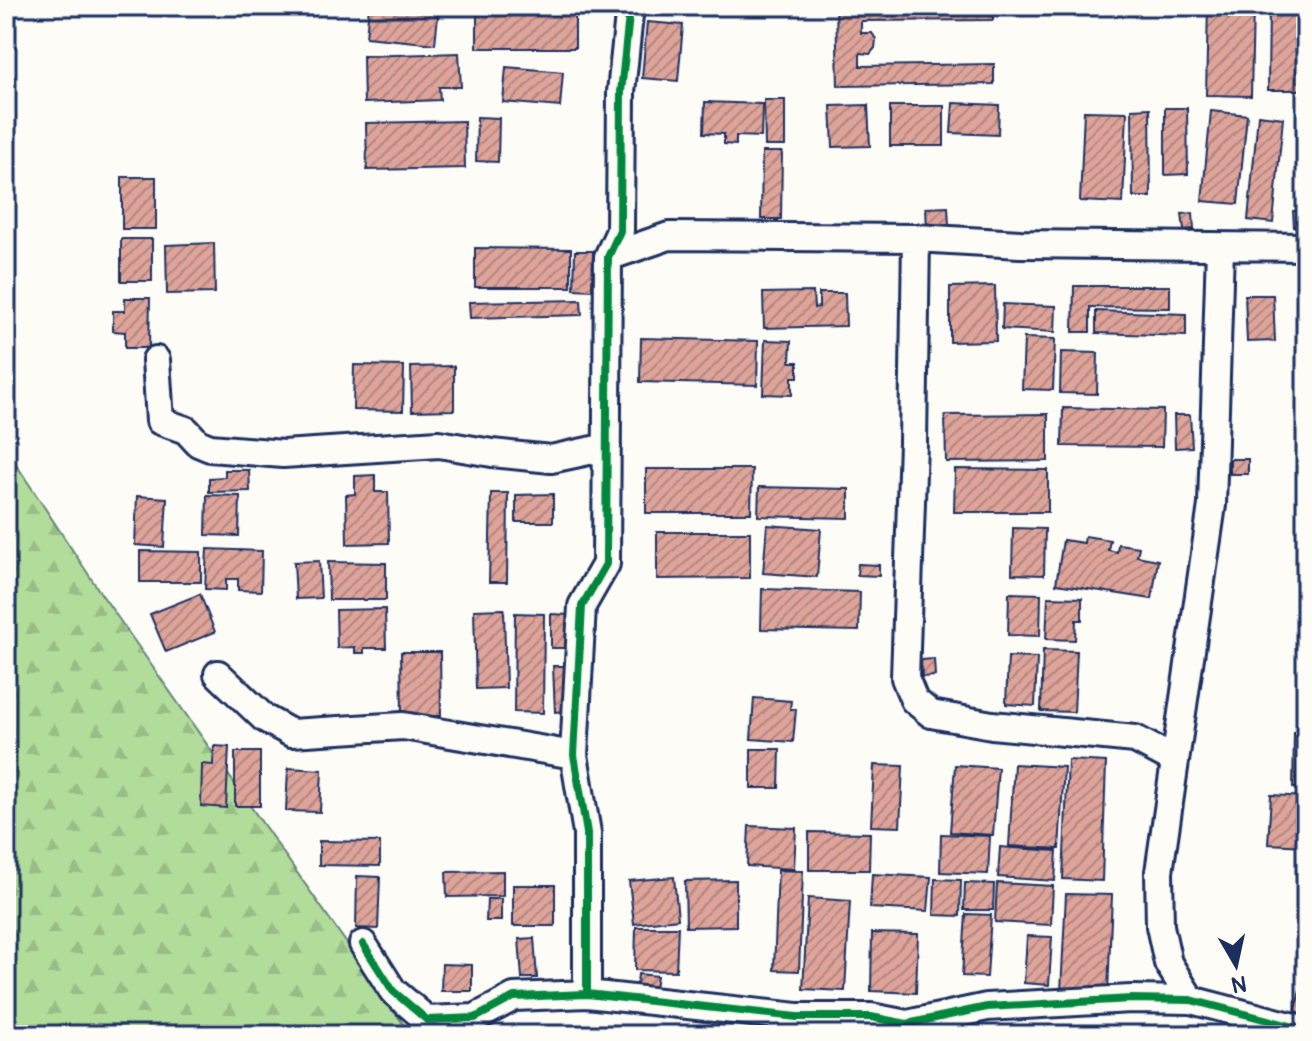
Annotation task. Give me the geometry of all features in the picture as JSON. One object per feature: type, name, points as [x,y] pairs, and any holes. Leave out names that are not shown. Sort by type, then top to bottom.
[{"type":"street","points":[[587,994],[587,833],[574,755],[582,606],[606,564],[608,257],[620,231],[621,92],[630,6]]},
{"type":"street","points":[[608,257],[669,236],[916,238],[1020,244],[1220,248],[1306,247]]},
{"type":"street","points":[[916,238],[905,678],[914,700],[931,714],[992,725],[1135,739],[1175,760]]},
{"type":"street","points":[[1191,1000],[1168,963],[1160,926],[1159,872],[1212,505],[1220,248]]},
{"type":"street","points":[[156,360],[160,421],[186,430],[198,443],[210,448],[283,454],[439,444],[551,459],[607,447]]},
{"type":"street","points":[[218,674],[264,718],[291,733],[403,726],[574,755]]},
{"type":"street","points":[[363,944],[393,991],[427,1020],[475,1018],[514,997],[587,994],[792,1026],[871,1017],[909,1030],[987,1007],[1131,999],[1191,1000],[1306,1030]]},
{"type":"green space","points":[[6,449],[100,592],[411,1035],[6,1035]]},
{"type":"building","points":[[369,6],[439,6],[435,44],[366,37]]},
{"type":"building","points":[[836,6],[993,6],[993,20],[861,21],[861,33],[872,33],[876,39],[875,48],[870,54],[860,53],[860,66],[994,64],[994,84],[838,86]]},
{"type":"building","points":[[1208,6],[1253,6],[1251,96],[1206,95]]},
{"type":"building","points":[[1269,6],[1306,6],[1306,90],[1268,90]]},
{"type":"building","points":[[477,14],[575,14],[575,48],[477,48]]},
{"type":"building","points":[[647,22],[683,25],[678,81],[642,78]]},
{"type":"building","points":[[459,53],[461,87],[439,87],[440,100],[364,103],[363,56]]},
{"type":"building","points":[[506,67],[563,72],[560,107],[503,102]]},
{"type":"building","points":[[764,100],[785,100],[785,146],[765,146]]},
{"type":"building","points":[[705,102],[762,104],[761,137],[736,136],[736,145],[724,144],[724,134],[704,133]]},
{"type":"building","points":[[953,103],[999,105],[998,135],[951,133]]},
{"type":"building","points":[[868,105],[870,146],[833,147],[831,106]]},
{"type":"building","points":[[890,106],[944,106],[944,146],[890,146]]},
{"type":"building","points":[[1150,108],[1151,197],[1133,197],[1132,109]]},
{"type":"building","points":[[1165,108],[1187,108],[1188,174],[1165,175]]},
{"type":"building","points":[[1084,111],[1127,112],[1123,203],[1080,201]]},
{"type":"building","points":[[1211,111],[1247,115],[1238,204],[1202,201]]},
{"type":"building","points":[[1258,115],[1283,118],[1273,223],[1248,220]]},
{"type":"building","points":[[477,117],[499,118],[498,162],[476,161]]},
{"type":"building","points":[[464,121],[465,168],[367,170],[366,123]]},
{"type":"building","points":[[762,152],[782,152],[781,219],[761,219]]},
{"type":"building","points":[[122,177],[156,177],[156,229],[122,229]]},
{"type":"building","points":[[948,207],[949,226],[927,228],[926,208]]},
{"type":"building","points":[[1293,211],[1306,211],[1306,227],[1294,227]]},
{"type":"building","points":[[1193,213],[1194,229],[1184,230],[1182,214]]},
{"type":"building","points":[[121,239],[152,239],[152,281],[121,281]]},
{"type":"building","points":[[214,243],[215,293],[167,294],[166,245]]},
{"type":"building","points":[[475,248],[571,249],[571,287],[475,287]]},
{"type":"building","points":[[575,251],[593,251],[592,290],[574,289]]},
{"type":"building","points":[[995,286],[996,341],[950,342],[950,287]]},
{"type":"building","points":[[1074,286],[1170,286],[1170,308],[1090,307],[1090,332],[1073,332]]},
{"type":"building","points":[[813,292],[814,308],[819,307],[819,293],[845,293],[846,326],[764,328],[763,293]]},
{"type":"building","points":[[1245,295],[1273,295],[1275,341],[1247,342]]},
{"type":"building","points":[[125,298],[150,298],[149,348],[125,348],[125,332],[113,331],[113,311],[125,311]]},
{"type":"building","points":[[581,300],[582,315],[470,318],[469,302]]},
{"type":"building","points":[[1003,304],[1056,306],[1055,332],[1002,329]]},
{"type":"building","points":[[1096,311],[1186,314],[1186,336],[1096,333]]},
{"type":"building","points":[[641,338],[758,341],[757,385],[640,382]]},
{"type":"building","points":[[1024,338],[1055,339],[1053,390],[1022,389]]},
{"type":"building","points":[[765,340],[791,341],[790,362],[798,362],[798,377],[792,377],[792,395],[763,394]]},
{"type":"building","points":[[1061,352],[1098,353],[1097,394],[1060,393]]},
{"type":"building","points":[[354,365],[404,366],[403,411],[353,410]]},
{"type":"building","points":[[454,366],[454,410],[412,411],[411,367]]},
{"type":"building","points":[[1063,408],[1163,410],[1162,447],[1062,446]]},
{"type":"building","points":[[1048,414],[1048,461],[946,462],[945,415]]},
{"type":"building","points":[[1174,415],[1190,415],[1192,447],[1175,448]]},
{"type":"building","points":[[1230,459],[1248,459],[1248,474],[1230,474]]},
{"type":"building","points":[[646,469],[752,469],[751,513],[646,513]]},
{"type":"building","points":[[955,469],[1048,470],[1048,512],[954,512]]},
{"type":"building","points":[[225,470],[249,470],[250,491],[209,492],[209,478],[225,477]]},
{"type":"building","points":[[375,475],[375,492],[388,492],[389,543],[347,544],[346,495],[355,494],[355,476]]},
{"type":"building","points":[[759,487],[849,489],[849,518],[758,516]]},
{"type":"building","points":[[491,493],[508,493],[507,582],[489,582]]},
{"type":"building","points":[[553,494],[553,522],[516,522],[516,495]]},
{"type":"building","points":[[207,495],[240,496],[239,536],[206,535]]},
{"type":"building","points":[[137,496],[167,498],[164,547],[135,545]]},
{"type":"building","points":[[767,525],[821,529],[817,577],[763,573]]},
{"type":"building","points":[[1013,528],[1045,529],[1044,575],[1012,574]]},
{"type":"building","points":[[657,532],[750,532],[750,578],[657,579]]},
{"type":"building","points":[[1085,536],[1110,540],[1108,550],[1117,552],[1118,544],[1139,547],[1137,556],[1158,560],[1152,599],[1056,584],[1063,540],[1084,543]]},
{"type":"building","points":[[207,549],[262,551],[261,591],[238,590],[238,579],[226,579],[226,590],[205,589]]},
{"type":"building","points":[[140,551],[201,552],[201,582],[140,582]]},
{"type":"building","points":[[319,561],[321,598],[296,599],[294,562]]},
{"type":"building","points":[[328,562],[386,563],[386,600],[329,600]]},
{"type":"building","points":[[858,564],[879,565],[879,576],[857,575]]},
{"type":"building","points":[[762,589],[860,592],[859,631],[761,629]]},
{"type":"building","points":[[1009,593],[1041,594],[1040,636],[1008,635]]},
{"type":"building","points":[[200,594],[215,632],[166,652],[150,614]]},
{"type":"building","points":[[1048,597],[1082,598],[1082,620],[1076,620],[1075,640],[1046,639]]},
{"type":"building","points":[[385,609],[386,648],[364,648],[364,653],[355,653],[355,647],[337,648],[336,610]]},
{"type":"building","points":[[504,609],[506,688],[476,689],[474,610]]},
{"type":"building","points":[[515,613],[544,614],[543,713],[514,712]]},
{"type":"building","points":[[551,614],[570,615],[569,648],[551,648]]},
{"type":"building","points":[[1043,650],[1077,651],[1074,712],[1041,711]]},
{"type":"building","points":[[401,652],[440,652],[441,716],[424,716],[424,721],[402,713]]},
{"type":"building","points":[[1008,657],[1037,658],[1035,706],[1006,704]]},
{"type":"building","points":[[934,659],[935,676],[922,677],[921,660]]},
{"type":"building","points":[[553,666],[568,666],[569,711],[555,712]]},
{"type":"building","points":[[1304,667],[1306,709],[1299,709]]},
{"type":"building","points":[[754,698],[791,701],[790,709],[796,709],[793,742],[751,739]]},
{"type":"building","points":[[1294,732],[1306,732],[1306,788],[1293,788]]},
{"type":"building","points":[[214,746],[229,747],[226,808],[201,806],[202,764],[213,765]]},
{"type":"building","points":[[751,749],[780,749],[779,788],[751,788]]},
{"type":"building","points":[[235,752],[260,752],[260,806],[235,806]]},
{"type":"building","points":[[1068,760],[1106,762],[1102,881],[1063,879]]},
{"type":"building","points":[[1014,764],[1064,767],[1059,849],[1009,846]]},
{"type":"building","points":[[874,765],[903,766],[900,827],[871,826]]},
{"type":"building","points":[[955,765],[998,768],[993,835],[950,832]]},
{"type":"building","points":[[288,768],[322,770],[320,812],[286,811]]},
{"type":"building","points":[[1271,795],[1306,797],[1306,846],[1268,844]]},
{"type":"building","points":[[749,826],[796,828],[794,869],[747,866]]},
{"type":"building","points":[[809,832],[870,833],[869,870],[809,870]]},
{"type":"building","points":[[941,834],[990,836],[988,874],[940,872]]},
{"type":"building","points":[[319,841],[380,842],[380,866],[319,865]]},
{"type":"building","points":[[1000,847],[1057,851],[1055,881],[998,877]]},
{"type":"building","points":[[778,870],[803,871],[799,971],[774,970]]},
{"type":"building","points":[[503,871],[503,896],[447,897],[446,872]]},
{"type":"building","points":[[872,874],[931,877],[928,911],[870,908]]},
{"type":"building","points":[[357,876],[380,877],[378,929],[356,928]]},
{"type":"building","points":[[674,877],[678,919],[634,924],[629,881]]},
{"type":"building","points":[[935,879],[961,880],[960,916],[934,915]]},
{"type":"building","points":[[736,880],[736,926],[686,927],[685,881]]},
{"type":"building","points":[[965,883],[994,884],[993,910],[964,910]]},
{"type":"building","points":[[997,883],[1053,886],[1051,925],[995,922]]},
{"type":"building","points":[[513,885],[555,885],[555,926],[513,926]]},
{"type":"building","points":[[1066,894],[1112,895],[1108,993],[1061,991]]},
{"type":"building","points":[[808,898],[850,901],[845,991],[803,989]]},
{"type":"building","points":[[487,899],[501,899],[501,921],[486,921]]},
{"type":"building","points":[[966,914],[991,915],[987,977],[962,976]]},
{"type":"building","points":[[636,927],[678,927],[676,971],[635,970]]},
{"type":"building","points":[[872,933],[918,934],[916,993],[871,991]]},
{"type":"building","points":[[1027,936],[1052,937],[1049,985],[1024,983]]},
{"type":"building","points":[[534,938],[537,978],[522,978],[519,939]]},
{"type":"building","points":[[442,964],[472,965],[472,991],[441,991]]},
{"type":"building","points":[[1306,970],[1306,1020],[1294,1018]]},
{"type":"building","points":[[638,974],[657,976],[654,994],[636,992]]},
{"type":"cycle path","points":[[587,994],[587,833],[574,755],[582,606],[606,564],[608,257],[620,231],[621,92],[630,6]]},
{"type":"cycle path","points":[[363,944],[393,991],[427,1020],[475,1018],[514,997],[587,994],[797,1017],[871,1017],[907,1024],[987,1007],[1131,999],[1191,1000],[1306,1030]]}]
